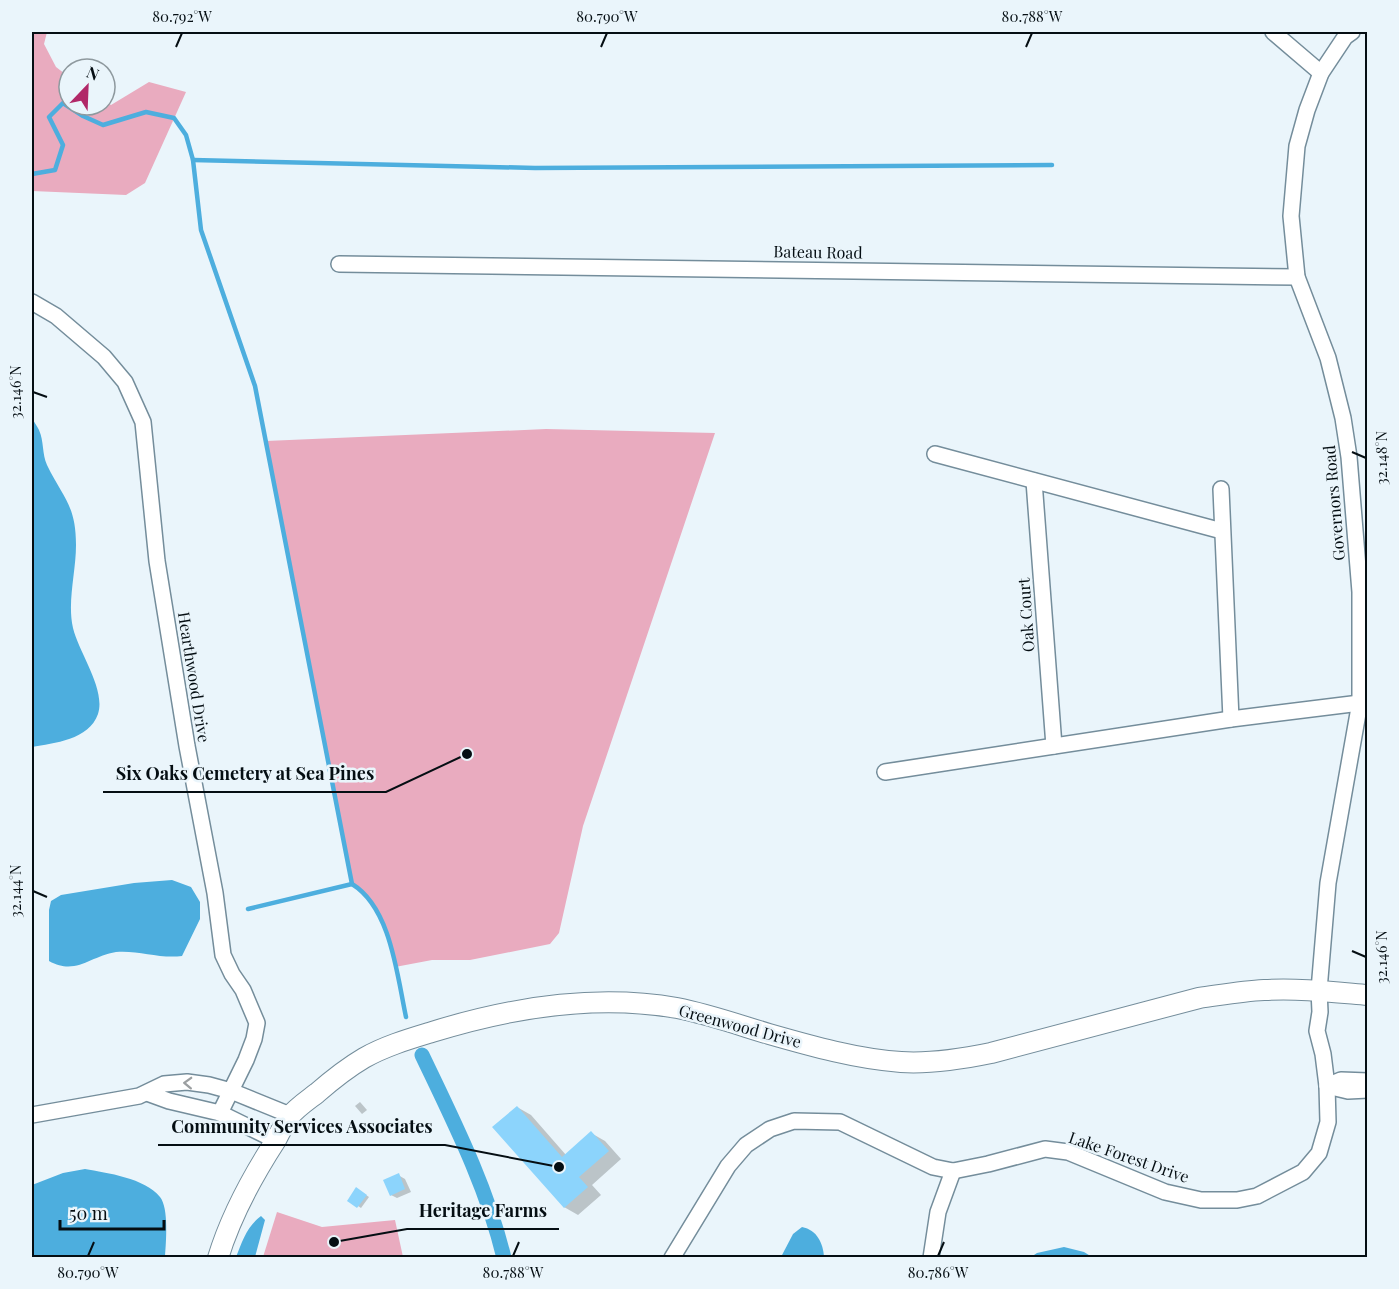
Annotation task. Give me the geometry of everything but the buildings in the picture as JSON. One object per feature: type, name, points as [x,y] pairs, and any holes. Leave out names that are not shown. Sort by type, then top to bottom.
[{"type":"street","points":[[1272,32],[1321,74]]},
{"type":"street","name":"Governors Road","points":[[1319,990],[1328,880],[1364,702],[1360,592],[1349,457],[1343,418],[1328,358],[1297,277],[1291,216],[1297,146],[1307,110],[1321,74],[1345,37],[1352,32]]},
{"type":"street","name":"Bateau Road","points":[[339,264],[1297,277]]},
{"type":"street","name":"Hearthwood Drive","points":[[32,302],[56,316],[104,357],[125,382],[143,422],[157,561],[187,746],[215,892],[223,955],[243,990],[257,1023],[246,1060],[220,1113]]},
{"type":"street","points":[[935,454],[1222,531]]},
{"type":"street","name":"Oak Court","points":[[1034,482],[1054,746]]},
{"type":"street","points":[[1221,489],[1231,719]]},
{"type":"street","points":[[885,772],[1231,719],[1364,702]]},
{"type":"street","name":"Greenwood Drive","points":[[218,1257],[234,1215],[256,1170],[290,1115],[341,1073],[364,1058],[390,1046],[466,1021],[503,1013],[552,1007],[600,1003],[640,1003],[678,1008],[853,1055],[901,1062],[959,1060],[1199,998],[1263,990],[1319,990],[1368,995]]},
{"type":"street","name":"Lake Forest Drive","points":[[672,1257],[728,1166],[746,1145],[770,1129],[794,1121],[840,1122],[933,1167],[953,1171],[1004,1161],[1045,1149],[1068,1152],[1165,1192],[1201,1200],[1237,1200],[1257,1196],[1303,1172],[1319,1153],[1328,1122],[1327,1086],[1317,1031],[1320,1012],[1319,990]]},
{"type":"street","points":[[1327,1086],[1341,1080],[1368,1082]]},
{"type":"street","points":[[32,1115],[147,1093],[164,1084],[187,1082],[231,1091],[290,1115]]},
{"type":"street","points":[[1327,1086],[1348,1091],[1368,1090]]},
{"type":"street","points":[[147,1093],[169,1101],[220,1113],[275,1140]]},
{"type":"street","points":[[931,1257],[938,1212],[953,1171]]},
{"type":"shaded area","points":[[32,32],[47,32],[44,44],[57,68],[57,117],[117,117],[117,101],[149,82],[186,92],[145,183],[126,195],[32,191]]},
{"type":"shaded area","points":[[546,429],[715,433],[583,826],[559,933],[550,944],[470,960],[432,960],[395,967],[382,921],[369,900],[352,884],[266,441]]},
{"type":"shaded area","points":[[277,1212],[322,1227],[395,1220],[403,1257],[263,1257]]},
{"type":"water","points":[[32,418],[41,434],[47,465],[68,502],[74,520],[76,555],[71,618],[76,638],[95,682],[99,704],[98,714],[87,730],[70,739],[32,747]]},
{"type":"water","points":[[172,880],[191,887],[200,902],[200,919],[182,956],[116,952],[75,966],[59,965],[49,961],[51,901],[61,895],[134,883]]},
{"type":"water","points":[[85,1169],[135,1181],[145,1185],[160,1197],[166,1217],[165,1257],[32,1257],[32,1185],[63,1173]]},
{"type":"water","points":[[261,1216],[265,1220],[255,1257],[236,1257],[249,1229]]},
{"type":"water","points":[[802,1227],[812,1231],[818,1238],[824,1257],[781,1257],[793,1234]]},
{"type":"water","points":[[1064,1247],[1084,1252],[1092,1257],[1031,1257],[1037,1253]]},
{"type":"waterway","points":[[32,174],[55,170],[63,145],[49,117],[63,103],[103,125],[146,112],[174,118],[186,135],[193,160],[201,230],[255,386],[352,884],[376,909],[384,926],[395,963],[406,1017]]},
{"type":"waterway","points":[[193,160],[535,168],[1052,165]]},
{"type":"waterway","points":[[248,909],[352,884]]},
{"type":"waterway","points":[[422,1055],[479,1180],[504,1258]]},
{"type":"place","name":"Six Oaks Cemetery at Sea Pines","points":[[467,754]]},
{"type":"place","name":"Community Services Associates","points":[[559,1167]]},
{"type":"place","name":"Heritage Farms","points":[[334,1242]]}]
